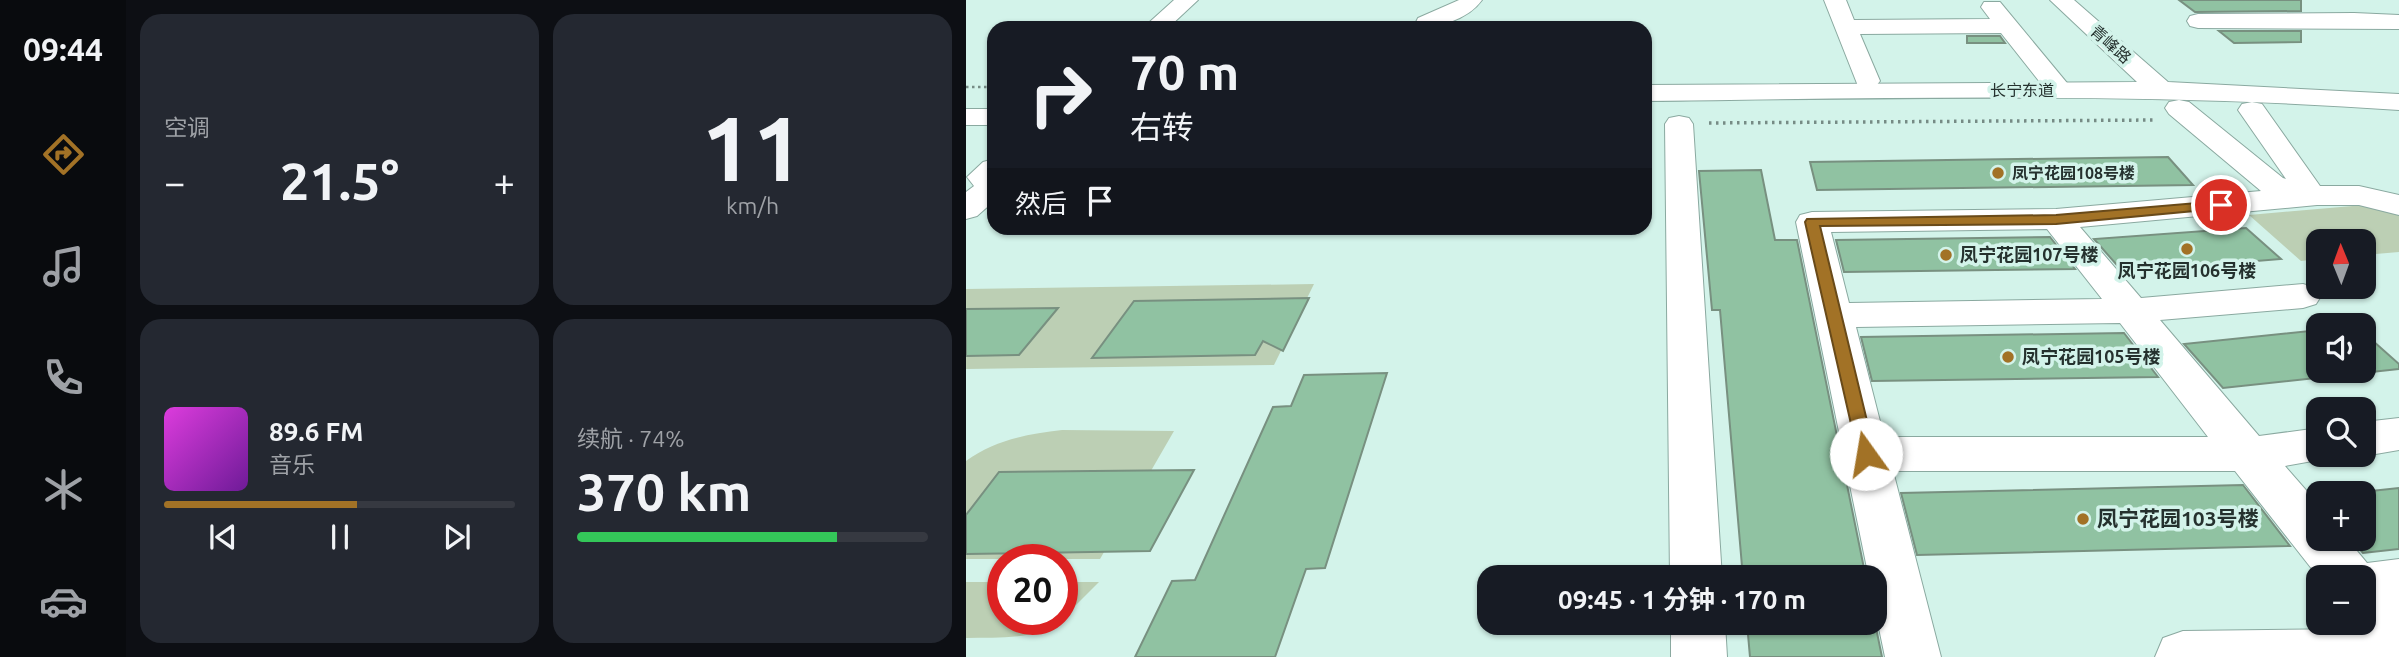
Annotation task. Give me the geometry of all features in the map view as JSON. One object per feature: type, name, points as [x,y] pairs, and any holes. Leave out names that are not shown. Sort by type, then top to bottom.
[{"type":"main road","points":[[1162,21],[1187,0]]},
{"type":"main road","points":[[1177,21],[1200,0]]},
{"type":"main road","points":[[1431,21],[1465,6],[1471,0]]},
{"type":"main road","points":[[1835,0],[1867,80]]},
{"type":"main road","points":[[1986,0],[2059,89]]},
{"type":"main road","points":[[2323,0],[2354,20]]},
{"type":"main road","name":"青峰路","points":[[2051,5],[2081,49]]},
{"type":"main road","name":"青峰路","points":[[2051,5],[2167,106],[2272,185],[2304,197]]},
{"type":"main road","points":[[2198,21],[2354,20],[2393,31]]},
{"type":"main road","points":[[1845,27],[2008,26]]},
{"type":"main road","name":"青峰路","points":[[2101,69],[2120,89]]},
{"type":"main road","name":"长宁东道","points":[[1652,93],[2120,89],[2167,106],[2292,93],[2399,102]]},
{"type":"main road","points":[[966,98],[987,98]]},
{"type":"main road","name":"长宁东道","points":[[1662,117],[2167,106],[2399,119]]},
{"type":"main road","points":[[2252,110],[2305,185],[2304,197]]},
{"type":"main road","points":[[966,117],[987,117]]},
{"type":"main road","points":[[1662,117],[1695,565]]},
{"type":"main road","points":[[966,209],[987,190]]},
{"type":"main road","points":[[1913,657],[1812,222],[2056,219],[2351,195],[2386,200],[2399,205]]},
{"type":"main road","points":[[2056,219],[2339,565]]},
{"type":"main road","points":[[1833,315],[2131,311],[2303,296]]},
{"type":"main road","points":[[2376,437],[2399,434]]},
{"type":"main road","points":[[1866,454],[2249,454],[2306,447]]},
{"type":"main road","points":[[2376,585],[2399,582]]},
{"type":"main road","points":[[2376,615],[2399,649]]},
{"type":"main road","points":[[1698,635],[1699,657]]},
{"type":"main road","points":[[2183,657],[2399,655]]},
{"type":"path","points":[[966,87],[987,87]]},
{"type":"path","points":[[1662,117],[2167,106]]},
{"type":"green space","points":[[2364,205],[2399,212],[2399,252],[2376,254],[2376,229],[2306,229],[2306,260],[2301,261],[2249,215]]},
{"type":"green space","points":[[1314,284],[1274,365],[966,369],[966,289]]},
{"type":"green space","points":[[1062,430],[1174,431],[1100,559],[1078,559],[1078,544],[987,544],[987,559],[966,559],[966,461],[988,448],[1036,434]]},
{"type":"green space","points":[[966,582],[987,582],[987,635],[1028,635],[1004,637],[966,638]]},
{"type":"green space","points":[[1078,582],[1099,582],[1078,603]]},
{"type":"building","points":[[2179,0],[2301,0],[2301,11],[2195,12]]},
{"type":"building","points":[[2219,31],[2301,31],[2301,42],[2234,43]]},
{"type":"building","points":[[1967,36],[2000,36],[2005,43],[1967,43]]},
{"type":"building","name":"凤宁花园108号楼","points":[[2168,157],[2193,185],[1817,190],[1810,162]]},
{"type":"building","points":[[1761,170],[1775,240],[1797,240],[1863,565],[1742,565],[1720,310],[1712,310],[1699,171]]},
{"type":"building","name":"凤宁花园106号楼","points":[[2246,228],[2281,259],[2123,272],[2094,239]]},
{"type":"building","name":"凤宁花园107号楼","points":[[2050,237],[2075,269],[1844,272],[1836,240]]},
{"type":"building","points":[[1309,298],[1283,351],[1263,341],[1255,355],[1092,358],[1134,301]]},
{"type":"building","points":[[1058,308],[1019,355],[966,356],[966,309]]},
{"type":"building","points":[[2306,331],[2306,379],[2223,388],[2184,344]]},
{"type":"building","name":"凤宁花园105号楼","points":[[2124,333],[2158,377],[1872,381],[1861,337]]},
{"type":"building","points":[[2376,344],[2399,364],[2399,369],[2376,371]]},
{"type":"building","points":[[1387,373],[1325,568],[1306,569],[1275,657],[1135,657],[1172,581],[1195,580],[1273,407],[1291,406],[1304,375]]},
{"type":"building","points":[[1194,470],[1150,551],[1078,552],[1078,544],[987,544],[987,554],[966,554],[966,515],[999,472]]},
{"type":"building","name":"凤宁花园103号楼","points":[[2243,485],[2290,546],[1917,555],[1901,493]]},
{"type":"building","points":[[2399,488],[2399,549],[2363,553],[2361,551],[2376,551],[2376,490]]},
{"type":"building","points":[[1748,635],[1877,635],[1882,657],[1750,657]]},
{"type":"place","name":"凤宁花园108号楼","points":[[1998,173]]},
{"type":"place","name":"凤宁花园106号楼","points":[[2187,249]]},
{"type":"place","name":"凤宁花园107号楼","points":[[1946,255]]},
{"type":"place","name":"凤宁花园105号楼","points":[[2008,357]]},
{"type":"place","name":"凤宁花园103号楼","points":[[2083,519]]},
{"type":"route","points":[[1866,454],[1812,222],[2056,219],[2221,205]]}]
